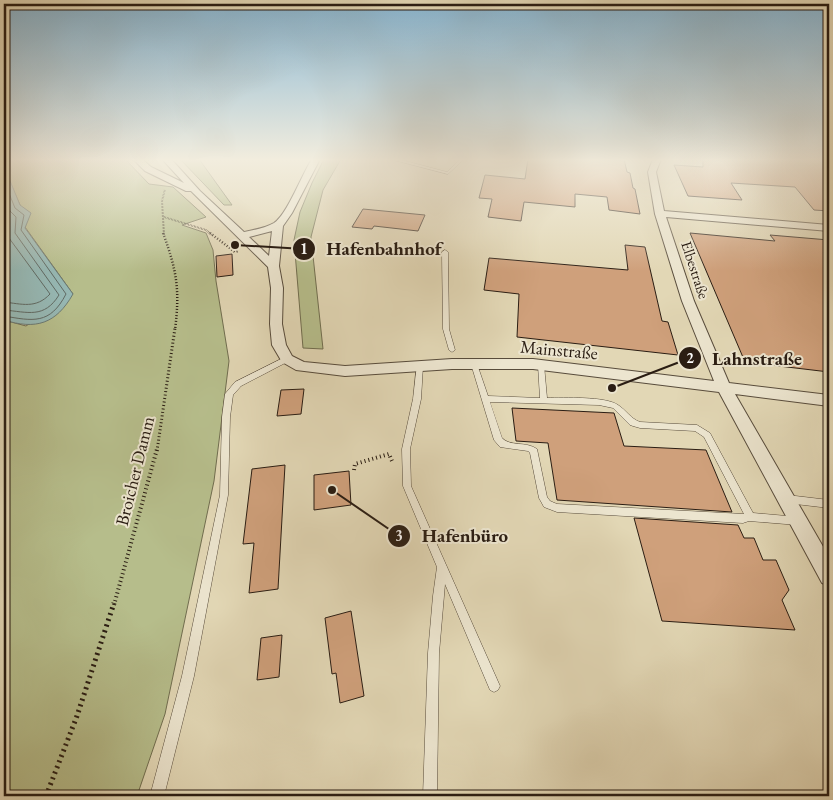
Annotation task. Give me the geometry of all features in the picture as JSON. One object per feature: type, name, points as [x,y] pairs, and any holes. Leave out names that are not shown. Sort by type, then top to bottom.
[{"type":"street","points":[[200,196],[274,266]]},
{"type":"street","points":[[241,236],[267,230],[278,224],[287,215],[296,196]]},
{"type":"street","name":"Elbestraße","points":[[657,196],[660,214],[688,301],[724,387],[829,576]]},
{"type":"street","points":[[660,214],[829,228]]},
{"type":"street","points":[[278,224],[274,266],[277,288],[276,324],[279,345],[287,359]]},
{"type":"street","name":"Mainstraße","points":[[287,359],[301,367],[317,370],[345,371],[474,364],[541,365],[829,400]]},
{"type":"lane","points":[[445,252],[446,329],[452,350]]},
{"type":"lane","points":[[157,796],[188,676],[224,495],[226,416],[229,394],[238,384],[287,359]]},
{"type":"lane","points":[[474,364],[498,440],[503,445],[534,450],[543,498],[547,504],[556,508],[743,520],[749,517],[798,521]]},
{"type":"lane","points":[[541,365],[544,401]]},
{"type":"lane","points":[[419,366],[417,399],[406,449],[407,486],[494,686]]},
{"type":"lane","points":[[485,400],[599,402],[615,406],[633,423],[640,425],[697,428],[707,434],[749,517]]},
{"type":"lane","points":[[786,499],[829,504]]},
{"type":"lane","points":[[430,796],[432,644],[442,566]]},
{"type":"path","name":"Broicher Damm","points":[[46,796],[77,716],[120,583],[158,447],[179,300],[174,264],[163,233],[163,196]]},
{"type":"path","points":[[354,470],[355,464],[389,454],[400,482],[407,486]]},
{"type":"green space","points":[[16,196],[183,196],[206,217],[182,225],[206,233],[213,250],[229,361],[214,481],[165,714],[137,796],[4,796],[4,320],[26,326],[73,294],[25,227]]},
{"type":"green space","points":[[216,196],[226,196],[232,205],[224,205]]},
{"type":"green space","points":[[306,196],[321,196],[311,237],[323,349],[303,348],[294,240],[300,212]]},
{"type":"water","points":[[4,196],[16,196],[20,205],[31,213],[25,228],[73,294],[60,312],[44,322],[26,324],[4,320]]},
{"type":"building","points":[[479,196],[575,196],[575,207],[524,202],[521,221],[488,217],[492,199],[479,198]]},
{"type":"building","points":[[600,196],[636,196],[640,214],[609,210],[607,197]]},
{"type":"building","points":[[693,196],[740,196],[742,200]]},
{"type":"building","points":[[803,196],[829,196],[829,211],[814,210]]},
{"type":"building","points":[[363,209],[425,215],[418,231],[374,226],[372,229],[352,227]]},
{"type":"building","points":[[690,233],[775,241],[770,235],[829,240],[829,372],[745,362]]},
{"type":"building","points":[[625,245],[645,247],[662,321],[668,322],[678,355],[517,337],[519,294],[484,290],[489,258],[628,270]]},
{"type":"building","points":[[232,254],[233,275],[217,277],[216,256]]},
{"type":"building","points":[[304,389],[301,414],[277,416],[281,390]]},
{"type":"building","points":[[512,408],[614,413],[624,446],[706,450],[732,512],[557,500],[548,443],[516,441]]},
{"type":"building","points":[[285,465],[278,589],[249,593],[254,543],[243,544],[252,469]]},
{"type":"building","points":[[349,471],[351,505],[314,510],[314,475]]},
{"type":"building","points":[[634,518],[738,525],[744,538],[754,538],[763,560],[776,560],[789,590],[782,600],[795,630],[662,621]]},
{"type":"building","points":[[351,611],[364,696],[340,703],[336,673],[332,674],[325,618]]},
{"type":"building","points":[[282,635],[279,677],[257,680],[261,638]]},
{"type":"place","name":"Hafenbahnhof","points":[[235,245]]},
{"type":"place","name":"Lahnstraße","points":[[612,388]]},
{"type":"place","name":"Hafenbüro","points":[[332,490]]}]
